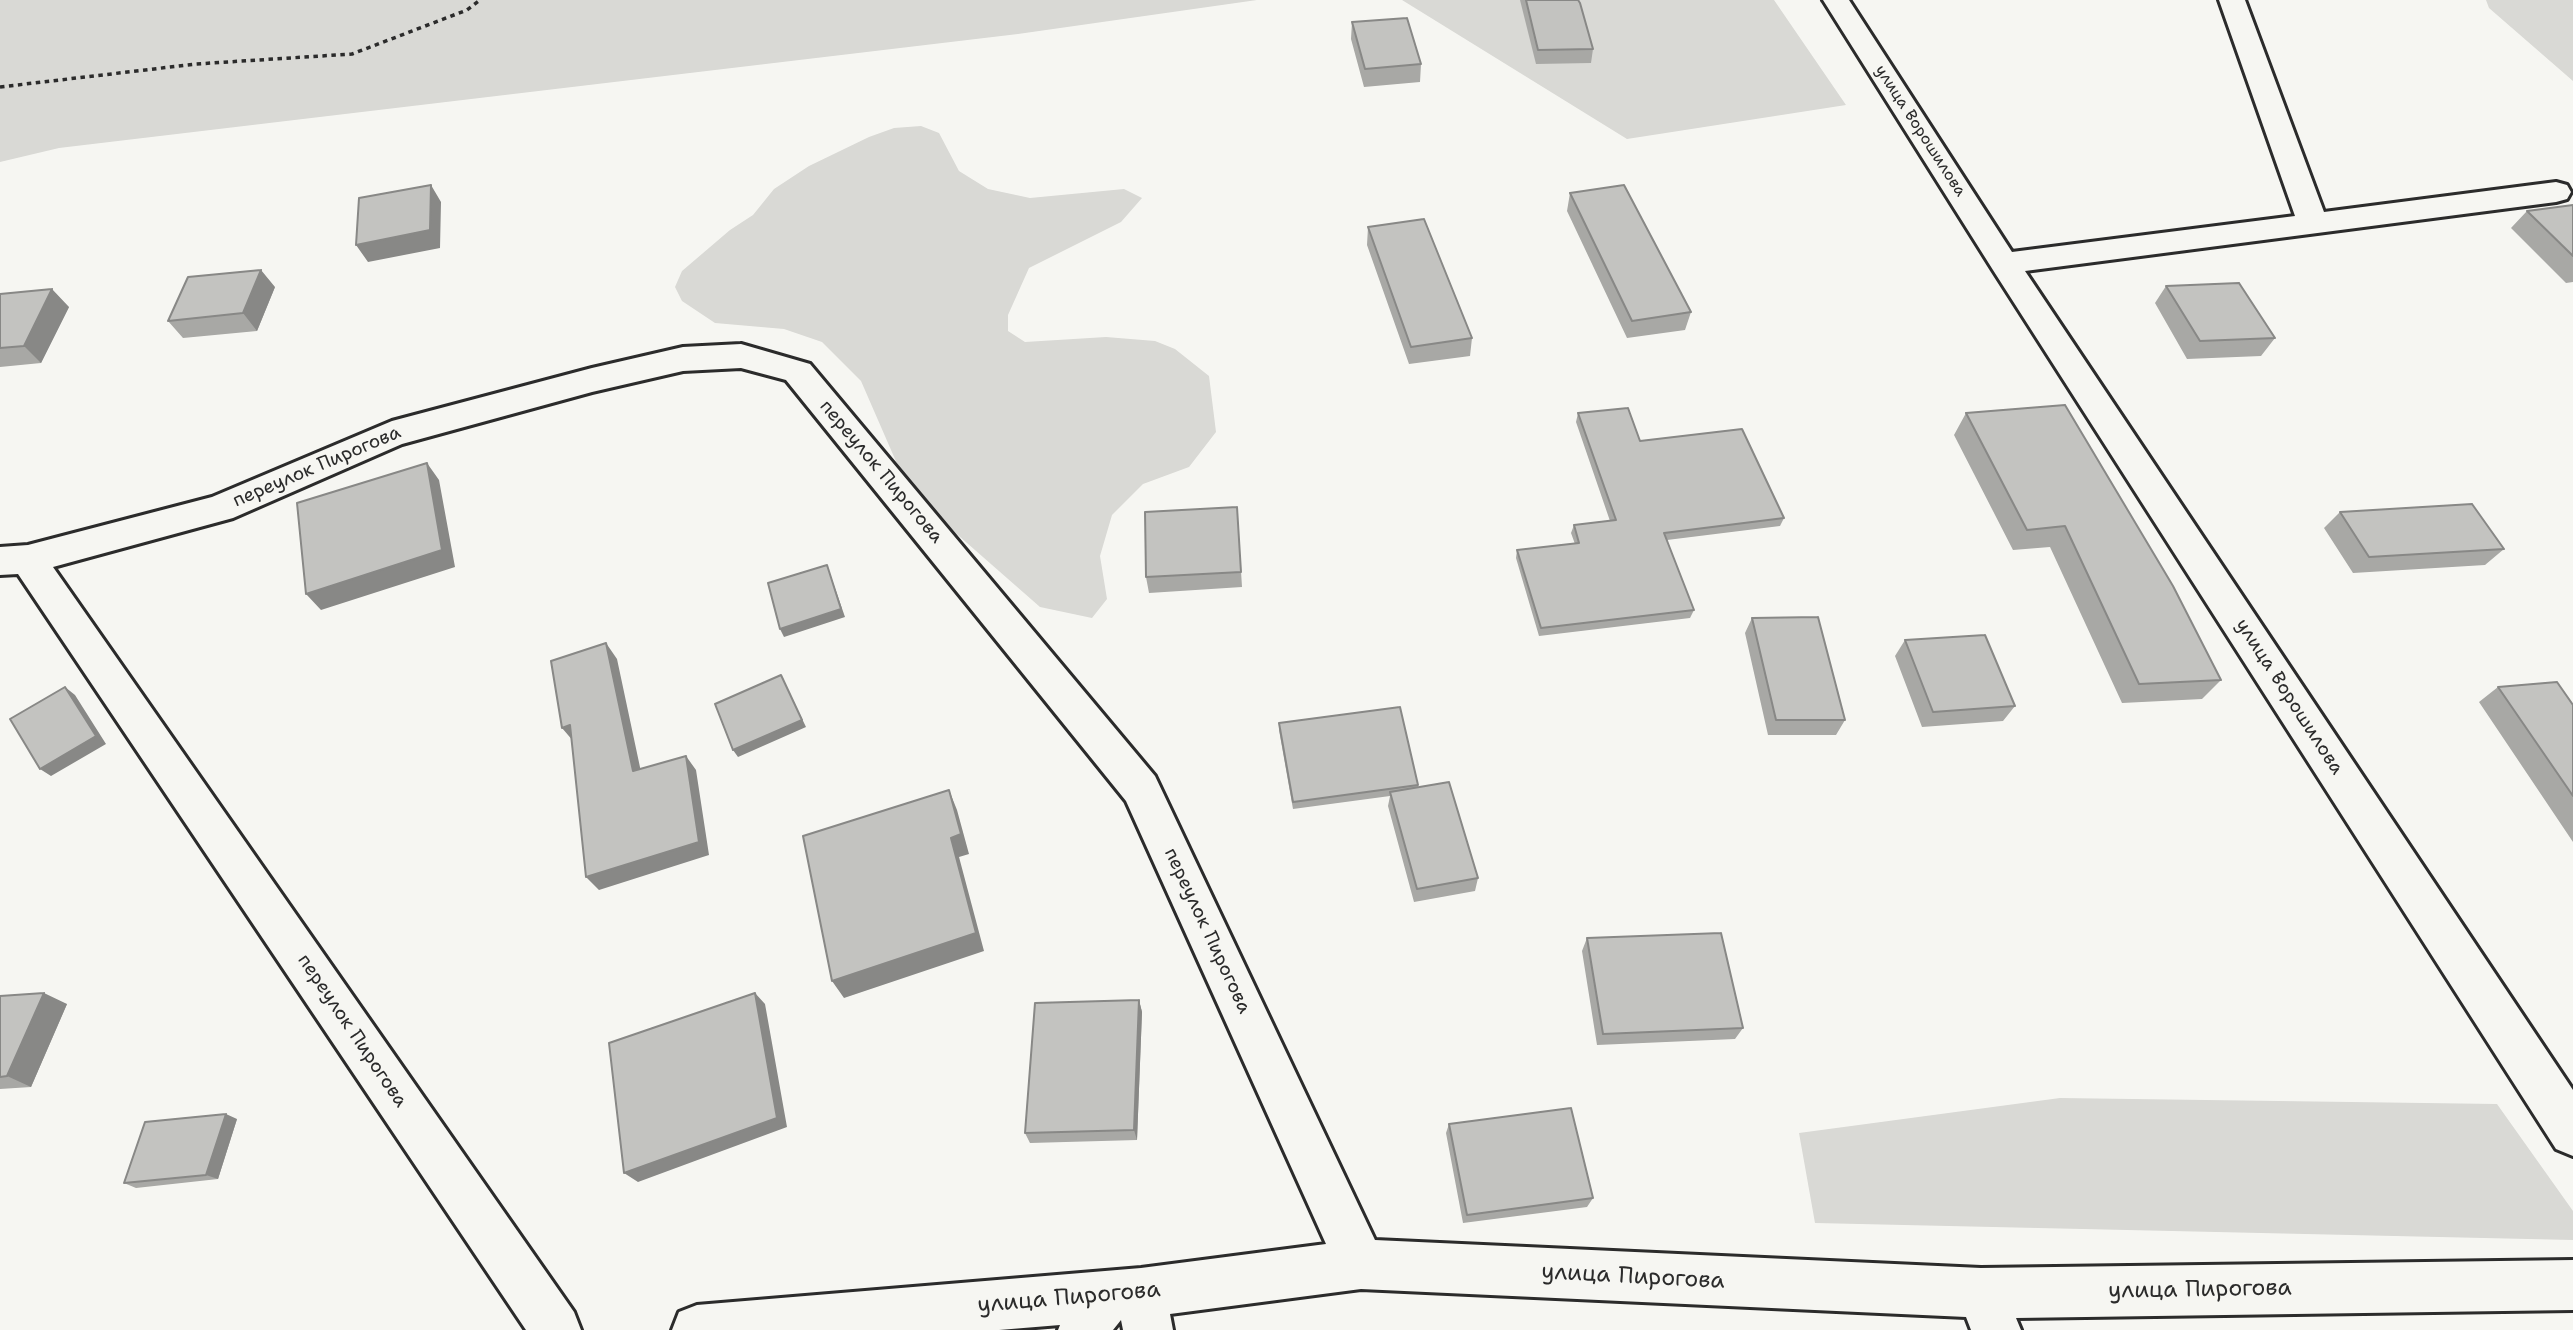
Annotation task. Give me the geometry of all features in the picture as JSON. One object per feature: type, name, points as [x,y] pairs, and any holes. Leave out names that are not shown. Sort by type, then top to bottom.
[{"type":"street","name":"улица Ворошилова","points":[[1836,0],[2004,263],[2573,1132]]},
{"type":"street","points":[[2232,0],[2313,223]]},
{"type":"street","points":[[2004,263],[2556,192]]},
{"type":"street","name":"переулок Пирогова","points":[[556,1330],[14,560],[220,508],[392,434],[592,380],[683,359],[741,356],[798,372],[1141,789],[1362,1264]]},
{"type":"street","name":"улица Пирогова","points":[[697,1330],[1120,1312],[1362,1264],[1989,1312],[2573,1284]]},
{"type":"path","points":[[0,87],[196,64],[352,54],[467,10],[480,0]]},
{"type":"shaded area","points":[[0,0],[1257,0],[1018,34],[59,148],[0,162]]},
{"type":"shaded area","points":[[1402,0],[1774,0],[1846,105],[1627,139]]},
{"type":"shaded area","points":[[2486,0],[2573,0],[2573,81],[2489,8]]},
{"type":"shaded area","points":[[921,126],[939,133],[959,171],[988,189],[1030,198],[1124,189],[1142,198],[1121,222],[1029,268],[1008,315],[1008,331],[1025,342],[1106,337],[1155,341],[1175,349],[1209,376],[1216,432],[1189,467],[1143,484],[1112,515],[1100,556],[1107,599],[1092,618],[1040,607],[951,529],[898,466],[861,381],[822,342],[784,329],[715,323],[682,301],[675,287],[682,271],[730,230],[753,215],[774,189],[809,166],[894,128]]},
{"type":"shaded area","points":[[2060,1098],[2497,1104],[2573,1211],[2573,1240],[1815,1223],[1799,1133]]},
{"type":"building","points":[[1526,0],[1578,0],[1593,49],[1538,50]]},
{"type":"building","points":[[1407,18],[1421,64],[1365,69],[1352,22]]},
{"type":"building","points":[[431,185],[430,230],[356,245],[359,198]]},
{"type":"building","points":[[1624,185],[1691,312],[1632,321],[1570,193]]},
{"type":"building","points":[[2573,205],[2573,256],[2527,211]]},
{"type":"building","points":[[1424,219],[1472,338],[1411,347],[1368,227]]},
{"type":"building","points":[[261,270],[243,313],[168,321],[188,277]]},
{"type":"building","points":[[2239,283],[2275,338],[2200,341],[2166,286]]},
{"type":"building","points":[[52,289],[24,346],[0,348],[0,294]]},
{"type":"building","points":[[2065,405],[2173,586],[2221,680],[2139,684],[2065,526],[2027,530],[1966,413]]},
{"type":"building","points":[[1628,408],[1640,441],[1742,429],[1784,518],[1664,533],[1694,610],[1541,628],[1517,550],[1579,543],[1574,525],[1616,520],[1578,413]]},
{"type":"building","points":[[427,463],[442,550],[306,594],[297,503]]},
{"type":"building","points":[[2472,504],[2504,549],[2369,557],[2340,512]]},
{"type":"building","points":[[1237,507],[1241,572],[1146,577],[1145,512]]},
{"type":"building","points":[[827,565],[841,609],[780,629],[768,583]]},
{"type":"building","points":[[1818,617],[1845,720],[1776,720],[1752,618]]},
{"type":"building","points":[[1985,635],[2015,706],[1933,712],[1905,640]]},
{"type":"building","points":[[606,643],[633,771],[686,756],[699,842],[586,877],[570,725],[562,728],[551,661]]},
{"type":"building","points":[[781,675],[802,720],[733,750],[715,704]]},
{"type":"building","points":[[2557,682],[2573,705],[2573,796],[2498,687]]},
{"type":"building","points":[[65,687],[96,736],[40,769],[10,719]]},
{"type":"building","points":[[1400,707],[1418,785],[1293,802],[1279,723]]},
{"type":"building","points":[[1449,782],[1478,878],[1417,889],[1390,792]]},
{"type":"building","points":[[949,790],[961,834],[951,838],[976,933],[832,981],[803,836]]},
{"type":"building","points":[[1721,933],[1743,1028],[1603,1034],[1587,938]]},
{"type":"building","points":[[44,993],[7,1076],[0,1077],[0,996]]},
{"type":"building","points":[[755,993],[777,1118],[624,1173],[609,1043]]},
{"type":"building","points":[[1139,1000],[1134,1130],[1025,1133],[1035,1003]]},
{"type":"building","points":[[1571,1108],[1593,1198],[1467,1215],[1449,1124]]},
{"type":"building","points":[[226,1114],[206,1175],[124,1183],[145,1122]]}]
